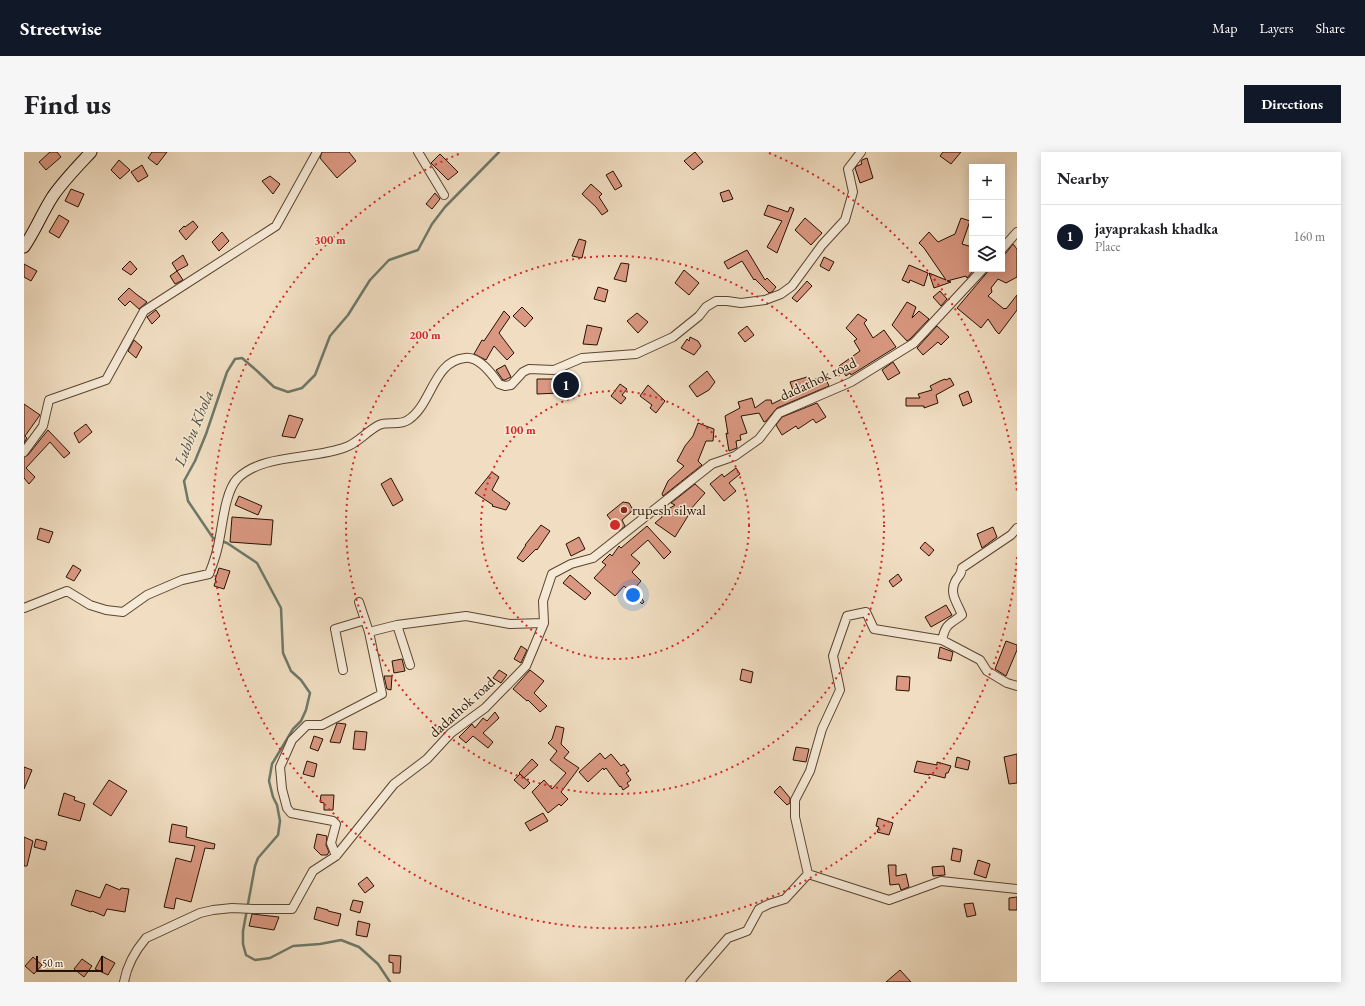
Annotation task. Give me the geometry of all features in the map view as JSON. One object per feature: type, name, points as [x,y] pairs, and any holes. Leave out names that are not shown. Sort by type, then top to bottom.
[{"type":"main road","points":[[24,247],[30,239],[53,196],[74,169],[91,152]]},
{"type":"street","points":[[24,452],[43,426],[49,400],[106,380],[144,310],[276,226],[317,152]]},
{"type":"street","points":[[418,152],[444,196]]},
{"type":"street","points":[[24,608],[67,591],[90,605],[106,610],[123,612],[147,595],[182,580],[209,574],[218,547],[225,507],[235,482],[249,469],[271,462],[323,454],[348,447],[380,424],[408,421],[418,411],[440,374],[451,362],[460,358],[470,357],[476,359],[494,376],[499,384],[505,386],[511,385],[523,372],[529,369],[554,370],[582,358],[636,354],[673,337],[699,316],[706,307],[716,301],[740,303],[764,300],[781,294],[792,286],[822,246],[845,220],[853,192],[848,169],[860,152]]},
{"type":"street","points":[[1005,246],[1017,232]]},
{"type":"street","name":"dadathok road","points":[[124,982],[129,963],[146,938],[200,913],[232,908],[253,910],[292,909],[313,872],[336,856],[394,784],[427,759],[452,733],[485,708],[526,666],[544,623],[543,601],[552,574],[572,564],[593,558],[712,464],[735,456],[759,439],[779,412],[851,382],[914,343],[980,272]]},
{"type":"street","points":[[942,640],[945,629],[951,622],[962,615],[954,597],[953,587],[955,580],[961,574],[962,568],[1011,535],[1017,528]]},
{"type":"street","points":[[336,856],[331,843],[336,824],[333,821],[291,813],[287,808],[282,789],[280,767],[292,740],[307,725],[322,725],[382,694],[369,632],[359,602]]},
{"type":"street","points":[[808,874],[795,817],[795,800],[810,771],[822,729],[840,690],[833,656],[848,616],[866,612],[874,629],[942,640],[980,660],[987,671],[1007,683],[1017,686]]},
{"type":"street","points":[[369,632],[397,625],[466,616],[510,624],[544,623]]},
{"type":"street","points":[[343,670],[335,629],[365,620]]},
{"type":"street","points":[[397,625],[410,665]]},
{"type":"street","points":[[808,874],[889,900],[941,881],[1017,889]]},
{"type":"street","points":[[690,982],[728,938],[747,931],[759,909],[769,904],[785,900],[808,874]]},
{"type":"building","points":[[50,152],[57,152],[61,157],[46,170],[39,162]]},
{"type":"building","points":[[152,152],[167,152],[157,165],[148,158]]},
{"type":"building","points":[[322,152],[349,152],[356,161],[337,178],[320,158]]},
{"type":"building","points":[[695,152],[703,162],[693,170],[684,161]]},
{"type":"building","points":[[943,152],[961,152],[951,164],[940,156]]},
{"type":"building","points":[[440,154],[458,172],[448,180],[431,163]]},
{"type":"building","points":[[867,158],[873,178],[860,183],[855,168],[862,164],[862,160]]},
{"type":"building","points":[[119,160],[130,170],[120,179],[111,170]]},
{"type":"building","points":[[142,165],[148,176],[138,182],[131,172]]},
{"type":"building","points":[[613,171],[622,186],[615,190],[606,175]]},
{"type":"building","points":[[270,176],[280,184],[273,194],[262,181]]},
{"type":"building","points":[[591,184],[602,194],[599,197],[608,211],[602,215],[582,194]]},
{"type":"building","points":[[71,189],[84,194],[78,207],[65,201]]},
{"type":"building","points":[[729,190],[733,199],[723,202],[720,193]]},
{"type":"building","points":[[435,193],[440,199],[432,209],[426,204]]},
{"type":"building","points":[[768,205],[788,212],[790,207],[794,209],[777,253],[767,247],[782,221],[764,215]]},
{"type":"building","points":[[59,215],[69,221],[59,238],[49,232]]},
{"type":"building","points":[[805,218],[822,233],[811,245],[795,230]]},
{"type":"building","points":[[961,218],[969,221],[962,244],[969,246],[969,272],[972,272],[967,278],[966,276],[947,281],[951,282],[934,288],[929,273],[946,280],[919,243],[929,232],[938,242],[955,234]]},
{"type":"building","points":[[193,221],[198,227],[186,240],[179,231]]},
{"type":"building","points":[[222,232],[229,241],[219,251],[212,242]]},
{"type":"building","points":[[579,239],[586,241],[582,258],[572,256]]},
{"type":"building","points":[[1013,244],[1017,249],[1017,277],[1006,283],[998,279],[991,288],[992,292],[988,296],[1006,309],[1017,295],[1017,310],[999,334],[988,319],[981,328],[957,308],[987,272],[1005,272],[1006,253]]},
{"type":"building","points":[[747,250],[765,280],[767,278],[776,287],[772,292],[769,293],[755,279],[754,280],[742,261],[728,269],[724,262]]},
{"type":"building","points":[[183,255],[188,265],[177,271],[172,263]]},
{"type":"building","points":[[824,257],[834,262],[829,271],[820,266]]},
{"type":"building","points":[[130,261],[137,269],[131,275],[122,269]]},
{"type":"building","points":[[621,263],[629,264],[626,282],[614,279]]},
{"type":"building","points":[[24,264],[37,271],[31,281],[24,277]]},
{"type":"building","points":[[909,265],[928,273],[924,286],[910,280],[909,283],[902,280]]},
{"type":"building","points":[[684,270],[699,283],[689,295],[675,283]]},
{"type":"building","points":[[177,271],[183,280],[175,284],[170,276]]},
{"type":"building","points":[[807,281],[812,286],[797,302],[792,298]]},
{"type":"building","points":[[598,287],[608,290],[605,302],[594,299]]},
{"type":"building","points":[[129,288],[147,302],[139,309],[130,301],[125,306],[118,299]]},
{"type":"building","points":[[940,291],[947,299],[941,306],[933,297]]},
{"type":"building","points":[[907,302],[916,307],[912,318],[919,311],[929,319],[907,341],[892,325]]},
{"type":"building","points":[[522,307],[533,318],[525,327],[513,316]]},
{"type":"building","points":[[156,310],[160,316],[152,324],[147,317]]},
{"type":"building","points":[[504,311],[510,317],[499,333],[514,353],[507,360],[494,346],[486,360],[474,354],[482,340],[484,341]]},
{"type":"building","points":[[637,313],[648,322],[638,333],[627,321]]},
{"type":"building","points":[[858,314],[867,320],[864,323],[873,338],[884,330],[896,347],[851,375],[850,373],[846,376],[839,366],[860,351],[854,341],[857,339],[846,328]]},
{"type":"building","points":[[587,325],[602,328],[597,345],[583,344]]},
{"type":"building","points":[[747,326],[754,335],[745,342],[738,333]]},
{"type":"building","points":[[937,326],[949,337],[941,345],[938,342],[923,355],[917,348]]},
{"type":"building","points":[[690,337],[698,341],[701,346],[694,355],[681,348],[687,339],[689,341]]},
{"type":"building","points":[[134,340],[142,347],[136,358],[128,351]]},
{"type":"building","points":[[893,362],[900,373],[888,380],[882,370]]},
{"type":"building","points":[[505,365],[511,377],[503,380],[496,370]]},
{"type":"building","points":[[707,371],[715,382],[709,390],[697,397],[689,386]]},
{"type":"building","points":[[571,374],[577,391],[561,396],[559,393],[537,394],[537,379],[557,379]]},
{"type":"building","points":[[824,375],[829,386],[777,408],[764,422],[759,413],[741,416],[747,433],[740,435],[741,440],[736,441],[737,448],[729,451],[725,416],[740,408],[738,402],[752,398],[755,408],[766,400],[771,400],[772,404],[794,393],[790,382],[807,377],[809,382]]},
{"type":"building","points":[[950,378],[954,385],[936,395],[938,403],[924,408],[924,406],[906,406],[906,398],[920,398],[918,394],[932,390],[930,386]]},
{"type":"building","points":[[620,384],[627,389],[622,395],[626,398],[621,404],[611,396]]},
{"type":"building","points":[[648,385],[665,401],[656,413],[650,408],[652,405],[640,396]]},
{"type":"building","points":[[968,391],[972,402],[963,406],[959,395]]},
{"type":"building","points":[[817,403],[826,417],[816,423],[813,419],[798,429],[796,426],[782,435],[776,425],[782,417]]},
{"type":"building","points":[[24,404],[40,415],[25,436],[27,438],[24,443]]},
{"type":"building","points":[[289,415],[303,419],[295,438],[282,436]]},
{"type":"building","points":[[698,423],[714,429],[713,441],[706,441],[698,461],[702,465],[663,496],[662,494],[668,481],[684,466],[677,461],[685,446],[693,436]]},
{"type":"building","points":[[86,424],[92,432],[79,443],[74,433]]},
{"type":"building","points":[[48,430],[70,453],[64,458],[50,442],[26,468],[35,477],[29,484],[24,478],[24,457],[28,455]]},
{"type":"building","points":[[736,468],[740,474],[729,483],[736,491],[724,501],[710,484],[722,474],[724,477]]},
{"type":"building","points":[[492,472],[499,477],[492,490],[510,503],[506,510],[492,506],[493,505],[475,493]]},
{"type":"building","points":[[391,478],[403,500],[393,506],[381,484]]},
{"type":"building","points":[[695,484],[705,493],[690,510],[691,511],[675,537],[655,523],[662,517],[660,514],[675,505],[671,503]]},
{"type":"building","points":[[239,496],[262,506],[258,515],[235,505]]},
{"type":"building","points":[[623,502],[629,503],[632,508],[631,512],[622,520],[625,526],[619,531],[607,515]]},
{"type":"building","points":[[232,517],[273,520],[271,545],[230,542]]},
{"type":"building","points":[[541,525],[550,531],[537,550],[536,549],[523,562],[517,558]]},
{"type":"building","points":[[647,526],[671,552],[664,559],[648,540],[631,555],[640,563],[632,572],[641,581],[635,588],[644,602],[642,604],[624,586],[615,596],[594,578],[606,565],[602,562],[610,554],[612,556],[619,546],[621,548]]},
{"type":"building","points":[[993,527],[997,537],[982,548],[977,534]]},
{"type":"building","points":[[40,528],[53,532],[49,543],[37,539]]},
{"type":"building","points":[[579,537],[585,549],[571,556],[566,544]]},
{"type":"building","points":[[925,542],[934,550],[929,556],[920,548]]},
{"type":"building","points":[[73,565],[81,570],[74,581],[66,577]]},
{"type":"building","points":[[219,568],[230,571],[224,589],[214,586]]},
{"type":"building","points":[[898,574],[902,580],[893,587],[889,581]]},
{"type":"building","points":[[570,575],[591,593],[585,600],[563,583]]},
{"type":"building","points":[[946,605],[952,615],[931,627],[925,617]]},
{"type":"building","points":[[1006,641],[1017,645],[1017,650],[1006,676],[995,669]]},
{"type":"building","points":[[521,646],[527,650],[521,663],[514,659]]},
{"type":"building","points":[[940,647],[953,652],[951,661],[938,658]]},
{"type":"building","points":[[402,659],[405,671],[394,673],[392,661]]},
{"type":"building","points":[[742,669],[753,672],[751,683],[740,680]]},
{"type":"building","points":[[499,670],[507,675],[501,683],[493,678]]},
{"type":"building","points":[[530,670],[544,681],[534,693],[547,706],[540,712],[528,700],[527,701],[513,689]]},
{"type":"building","points":[[384,676],[392,676],[391,690],[387,689]]},
{"type":"building","points":[[897,676],[910,677],[909,691],[896,690]]},
{"type":"building","points":[[495,712],[499,718],[483,733],[493,742],[488,748],[473,736],[466,743],[459,737],[472,724],[475,728],[483,718],[487,721]]},
{"type":"building","points":[[337,723],[346,724],[340,743],[330,742]]},
{"type":"building","points":[[556,726],[564,728],[561,744],[569,752],[564,758],[579,768],[561,792],[568,799],[561,806],[559,804],[548,813],[532,792],[544,780],[552,789],[566,773],[550,760],[557,751],[548,743],[552,739]]},
{"type":"building","points":[[355,731],[367,732],[365,750],[353,749]]},
{"type":"building","points":[[314,736],[323,739],[318,751],[310,748]]},
{"type":"building","points":[[796,747],[809,749],[806,762],[793,760]]},
{"type":"building","points":[[600,753],[605,759],[611,754],[621,766],[624,764],[629,771],[626,773],[631,780],[627,783],[629,786],[623,790],[606,768],[604,770],[603,768],[588,782],[579,772]]},
{"type":"building","points":[[1017,754],[1017,783],[1009,784],[1004,757]]},
{"type":"building","points":[[957,757],[970,761],[968,770],[955,767]]},
{"type":"building","points":[[532,759],[538,765],[524,778],[519,773]]},
{"type":"building","points":[[307,761],[317,764],[314,777],[303,774]]},
{"type":"building","points":[[917,761],[937,765],[937,762],[951,766],[948,773],[946,773],[945,778],[914,772]]},
{"type":"building","points":[[24,767],[32,770],[24,789]]},
{"type":"building","points":[[520,774],[530,783],[524,789],[514,780]]},
{"type":"building","points":[[109,780],[127,791],[111,816],[93,804]]},
{"type":"building","points":[[780,786],[790,798],[790,803],[787,805],[774,792]]},
{"type":"building","points":[[64,793],[75,797],[74,800],[85,804],[80,821],[58,815]]},
{"type":"building","points":[[321,795],[334,795],[333,810],[324,810],[324,803],[320,802]]},
{"type":"building","points":[[543,813],[548,821],[530,831],[525,823]]},
{"type":"building","points":[[878,818],[893,823],[889,835],[877,832],[879,827],[876,826]]},
{"type":"building","points":[[172,824],[187,827],[186,837],[215,844],[214,849],[205,848],[191,902],[176,898],[174,909],[164,907],[176,858],[191,862],[195,846],[169,842]]},
{"type":"building","points":[[317,834],[327,836],[326,845],[329,852],[327,855],[321,855],[314,848]]},
{"type":"building","points":[[24,837],[33,841],[27,866],[24,866]]},
{"type":"building","points":[[36,839],[47,842],[45,850],[34,847]]},
{"type":"building","points":[[953,848],[962,850],[960,862],[951,860]]},
{"type":"building","points":[[978,860],[990,864],[986,878],[974,874]]},
{"type":"building","points":[[888,865],[896,865],[896,876],[906,874],[909,887],[901,890],[899,884],[890,885]]},
{"type":"building","points":[[944,866],[945,875],[933,876],[932,867]]},
{"type":"building","points":[[367,877],[374,886],[365,893],[358,884]]},
{"type":"building","points":[[106,884],[120,890],[121,888],[129,889],[125,912],[107,909],[104,916],[71,905],[76,890],[100,898]]},
{"type":"building","points":[[1017,897],[1017,910],[1009,910],[1009,898]]},
{"type":"building","points":[[353,900],[363,902],[360,913],[350,910]]},
{"type":"building","points":[[973,903],[976,915],[967,917],[964,904]]},
{"type":"building","points":[[317,907],[341,914],[338,926],[314,919]]},
{"type":"building","points":[[252,914],[279,917],[274,930],[249,926]]},
{"type":"building","points":[[358,921],[370,924],[367,937],[356,935]]},
{"type":"building","points":[[389,955],[401,956],[400,973],[393,973],[393,963],[389,962]]},
{"type":"building","points":[[102,956],[115,963],[108,975],[95,969]]},
{"type":"building","points":[[33,957],[42,965],[34,974],[25,966]]},
{"type":"building","points":[[82,959],[92,966],[84,977],[74,969]]},
{"type":"building","points":[[900,970],[911,982],[886,982]]},
{"type":"waterway","name":"Lubhu Khola","points":[[390,982],[378,964],[359,947],[341,940],[320,944],[293,946],[270,958],[255,960],[246,955],[243,944],[243,931],[255,866],[258,858],[278,835],[280,821],[277,805],[273,797],[269,781],[272,764],[293,729],[301,721],[306,710],[310,693],[301,680],[291,671],[283,653],[281,608],[257,563],[227,543],[213,538],[188,501],[184,481],[195,461],[206,434],[227,372],[235,359],[242,358],[274,387],[288,392],[302,388],[315,375],[330,336],[348,315],[370,280],[389,260],[418,250],[432,224],[445,207],[499,152]]},
{"type":"place","name":"jayaprakash khadka","points":[[566,385]]},
{"type":"place","name":"rupesh silwal","points":[[624,510]]}]
